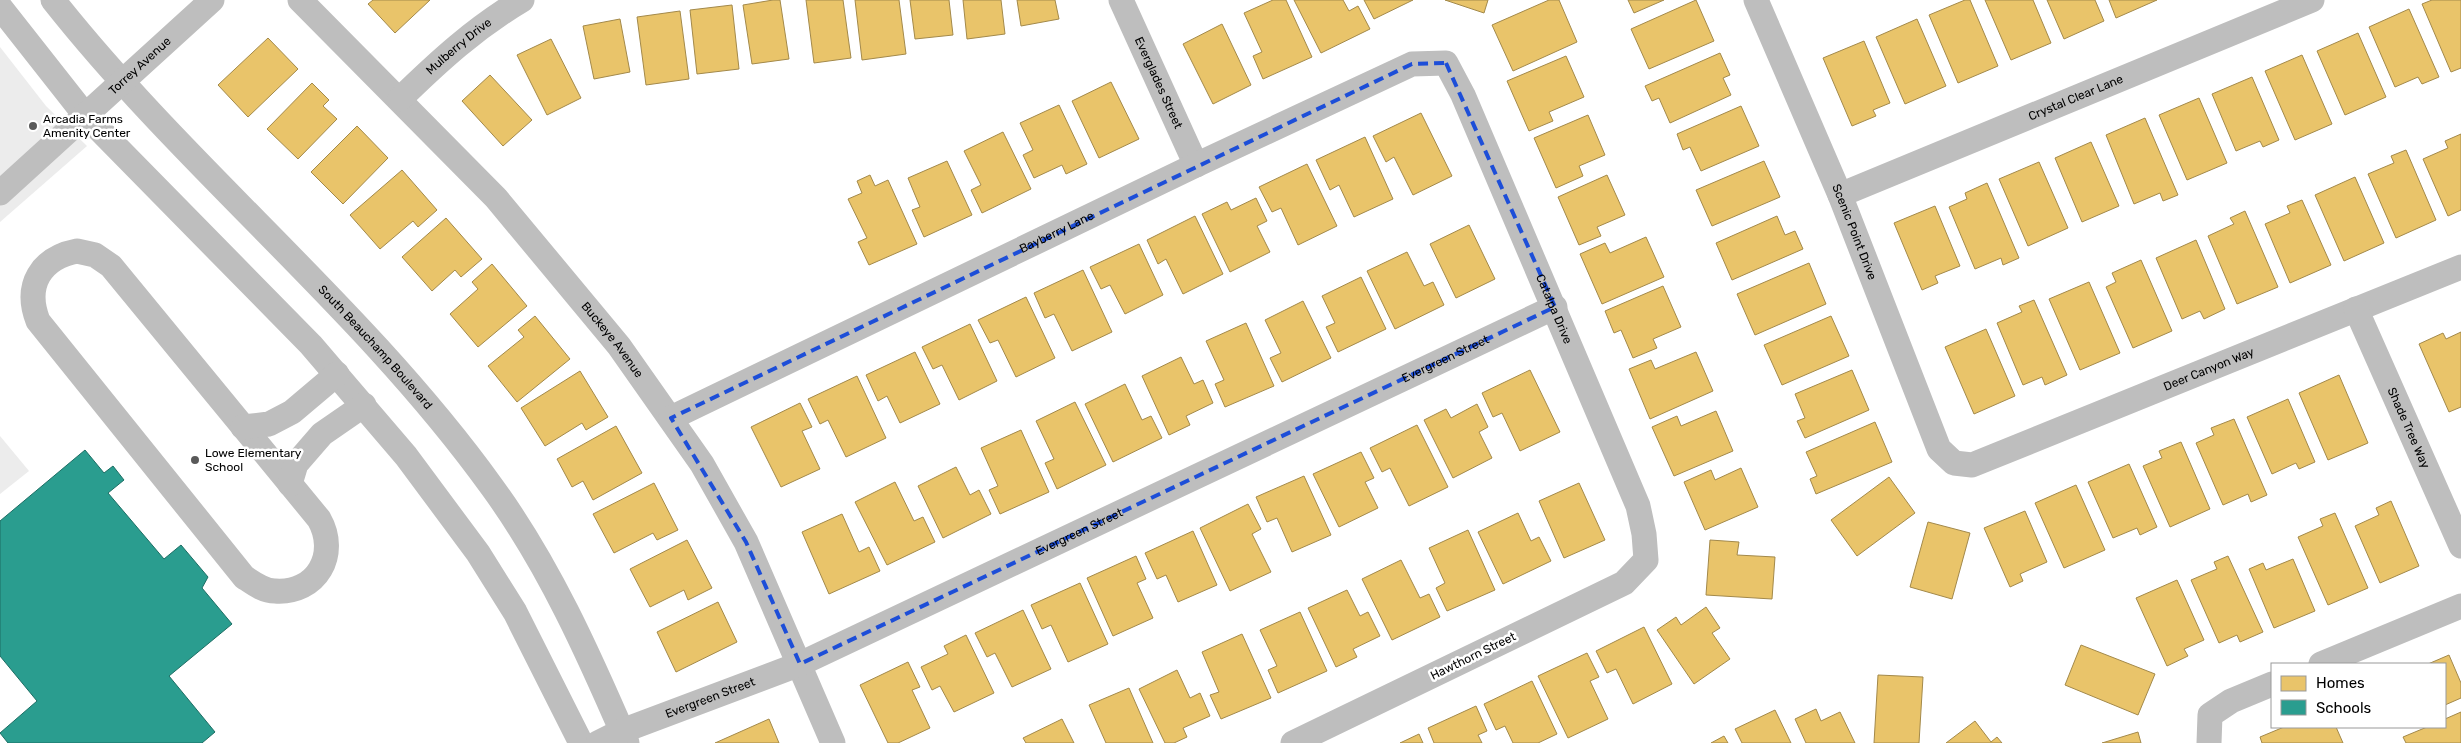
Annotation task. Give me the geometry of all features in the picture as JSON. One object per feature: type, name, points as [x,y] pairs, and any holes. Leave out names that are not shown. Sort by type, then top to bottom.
[{"type":"street","name":"South Beauchamp Boulevard","points":[[53,0],[121,82],[362,329],[466,452],[512,517],[548,578],[590,659],[625,737]]},
{"type":"street","name":"Torrey Avenue","points":[[0,194],[212,0]]},
{"type":"street","name":"Buckeye Avenue","points":[[300,0],[496,198],[619,346],[671,418],[702,464],[746,542],[833,743]]},
{"type":"street","name":"Mulberry Drive","points":[[400,99],[447,53],[493,17],[522,0]]},
{"type":"street","name":"Everglades Street","points":[[1121,0],[1196,165]]},
{"type":"street","name":"Scenic Point Drive","points":[[1756,0],[1840,195],[1939,449],[1954,463]]},
{"type":"street","name":"Crystal Clear Lane","points":[[1840,195],[2312,0]]},
{"type":"street","points":[[0,7],[62,88],[337,374],[364,405],[459,526],[499,585],[531,641],[581,743]]},
{"type":"street","name":"Bayberry Lane","points":[[671,418],[1196,165],[1412,64],[1446,63]]},
{"type":"street","name":"Catalpa Drive","points":[[1446,63],[1463,95],[1555,307],[1638,506],[1644,534],[1646,560]]},
{"type":"street","points":[[77,251],[95,255],[111,266],[243,428],[290,484],[325,530],[326,560],[320,572],[292,590],[274,591],[258,587],[244,576],[38,321],[32,295],[36,278],[48,264],[62,254],[77,251]]},
{"type":"street","name":"Deer Canyon Way","points":[[1954,463],[1972,465],[2461,267]]},
{"type":"street","name":"Evergreen Street","points":[[598,743],[625,737],[800,664],[1555,307]]},
{"type":"street","name":"Shade Tree Way","points":[[2356,309],[2461,546]]},
{"type":"street","points":[[243,428],[269,424],[292,412],[337,374]]},
{"type":"street","points":[[290,484],[296,464],[316,440],[364,405]]},
{"type":"street","name":"Hawthorn Street","points":[[1293,743],[1624,583],[1646,560]]},
{"type":"street","points":[[2323,663],[2461,606]]},
{"type":"street","points":[[2209,743],[2210,715],[2231,702],[2271,684]]},
{"type":"highlighted area","points":[[1446,63],[1555,307],[800,664],[746,542],[671,418],[1412,64]]},
{"type":"shaded area","name":"Arcadia Farms Amenity Center","points":[[0,47],[46,106],[87,146],[0,222]]},
{"type":"shaded area","points":[[0,436],[29,471],[0,494]]},
{"type":"building: Homes","points":[[373,0],[430,0],[395,33],[368,4]]},
{"type":"building: Homes","points":[[780,0],[789,59],[752,64],[743,5]]},
{"type":"building: Homes","points":[[806,0],[843,0],[851,58],[814,63]]},
{"type":"building: Homes","points":[[855,0],[899,0],[906,54],[862,60]]},
{"type":"building: Homes","points":[[910,0],[949,0],[953,35],[915,39]]},
{"type":"building: Homes","points":[[963,0],[1001,0],[1005,34],[967,39]]},
{"type":"building: Homes","points":[[1017,0],[1055,0],[1059,19],[1021,26]]},
{"type":"building: Homes","points":[[1273,0],[1286,0],[1312,57],[1263,79],[1253,56],[1262,52],[1244,13]]},
{"type":"building: Homes","points":[[1294,0],[1343,0],[1349,11],[1358,6],[1370,29],[1321,53]]},
{"type":"building: Homes","points":[[1364,0],[1413,0],[1374,19]]},
{"type":"building: Homes","points":[[1445,0],[1488,0],[1484,13]]},
{"type":"building: Homes","points":[[1549,0],[1559,0],[1577,42],[1513,71],[1492,25]]},
{"type":"building: Homes","points":[[1628,0],[1664,0],[1634,13]]},
{"type":"building: Homes","points":[[1696,0],[1714,41],[1649,69],[1631,29]]},
{"type":"building: Homes","points":[[1965,0],[1970,0],[1998,66],[1958,83],[1929,15]]},
{"type":"building: Homes","points":[[1985,0],[2033,0],[2051,43],[2011,60]]},
{"type":"building: Homes","points":[[2047,0],[2095,0],[2104,21],[2064,39]]},
{"type":"building: Homes","points":[[2109,0],[2157,0],[2116,18]]},
{"type":"building: Homes","points":[[2432,0],[2461,0],[2461,68],[2451,72],[2422,4]]},
{"type":"building: Homes","points":[[732,5],[739,69],[697,74],[690,10]]},
{"type":"building: Homes","points":[[2409,9],[2439,77],[2422,84],[2418,77],[2395,87],[2369,27]]},
{"type":"building: Homes","points":[[680,11],[689,79],[646,85],[637,17]]},
{"type":"building: Homes","points":[[620,19],[630,72],[594,79],[583,26]]},
{"type":"building: Homes","points":[[1917,19],[1946,86],[1905,104],[1876,37]]},
{"type":"building: Homes","points":[[1222,24],[1251,85],[1213,104],[1183,44]]},
{"type":"building: Homes","points":[[2358,33],[2386,97],[2345,115],[2317,51]]},
{"type":"building: Homes","points":[[268,38],[298,69],[248,117],[218,85]]},
{"type":"building: Homes","points":[[551,39],[581,98],[547,115],[517,55]]},
{"type":"building: Homes","points":[[1864,41],[1890,103],[1873,110],[1876,116],[1852,126],[1823,58]]},
{"type":"building: Homes","points":[[1720,53],[1730,75],[1723,78],[1731,95],[1670,123],[1659,98],[1652,101],[1645,86]]},
{"type":"building: Homes","points":[[2302,55],[2332,124],[2295,140],[2265,71]]},
{"type":"building: Homes","points":[[1566,56],[1584,97],[1549,112],[1553,121],[1529,131],[1507,81]]},
{"type":"building: Homes","points":[[490,75],[532,120],[503,146],[462,101]]},
{"type":"building: Homes","points":[[2252,77],[2279,140],[2263,147],[2260,141],[2236,151],[2212,94]]},
{"type":"building: Homes","points":[[1111,82],[1139,139],[1099,158],[1072,101]]},
{"type":"building: Homes","points":[[312,83],[329,100],[323,106],[337,119],[298,159],[267,129]]},
{"type":"building: Homes","points":[[2199,98],[2227,163],[2187,180],[2159,115]]},
{"type":"building: Homes","points":[[1059,105],[1087,164],[1066,174],[1062,165],[1034,178],[1023,155],[1033,150],[1020,123]]},
{"type":"building: Homes","points":[[1741,106],[1759,146],[1701,171],[1690,147],[1683,150],[1677,134]]},
{"type":"building: Homes","points":[[1421,113],[1452,176],[1413,195],[1394,157],[1386,162],[1373,136]]},
{"type":"building: Homes","points":[[1588,115],[1605,155],[1579,166],[1583,176],[1556,188],[1534,138]]},
{"type":"building: Homes","points":[[2145,118],[2178,195],[2163,201],[2160,193],[2134,204],[2106,135]]},
{"type":"building: Homes","points":[[357,126],[388,158],[343,204],[311,172]]},
{"type":"building: Homes","points":[[1003,132],[1031,189],[982,213],[971,190],[981,185],[964,151]]},
{"type":"building: Homes","points":[[2461,134],[2461,210],[2448,216],[2423,159],[2448,148],[2445,141]]},
{"type":"building: Homes","points":[[1365,137],[1393,199],[1354,217],[1339,185],[1330,190],[1316,160]]},
{"type":"building: Homes","points":[[2091,142],[2119,206],[2082,222],[2055,158]]},
{"type":"building: Homes","points":[[2406,150],[2436,220],[2396,238],[2368,174],[2394,163],[2391,156]]},
{"type":"building: Homes","points":[[947,161],[972,215],[924,237],[912,210],[920,207],[908,178]]},
{"type":"building: Homes","points":[[1764,161],[1780,197],[1712,226],[1696,190]]},
{"type":"building: Homes","points":[[2039,162],[2068,228],[2028,246],[1999,179]]},
{"type":"building: Homes","points":[[1307,164],[1337,226],[1298,245],[1281,208],[1272,212],[1259,187]]},
{"type":"building: Homes","points":[[402,170],[437,210],[418,227],[413,221],[380,249],[350,215]]},
{"type":"building: Homes","points":[[870,175],[875,186],[888,180],[917,244],[869,265],[858,242],[867,238],[848,199],[862,193],[857,181]]},
{"type":"building: Homes","points":[[1607,175],[1625,215],[1597,227],[1601,236],[1579,245],[1558,197]]},
{"type":"building: Homes","points":[[2355,177],[2384,243],[2344,261],[2315,195]]},
{"type":"building: Homes","points":[[1987,183],[2019,258],[2003,265],[2001,258],[1975,269],[1949,207],[1967,199],[1965,193]]},
{"type":"building: Homes","points":[[1256,198],[1267,221],[1257,226],[1270,252],[1230,272],[1202,214],[1227,202],[1231,210]]},
{"type":"building: Homes","points":[[2302,200],[2331,265],[2290,283],[2265,224],[2290,213],[2287,206]]},
{"type":"building: Homes","points":[[1935,206],[1960,266],[1935,276],[1938,283],[1922,290],[1894,223]]},
{"type":"building: Homes","points":[[2245,211],[2278,287],[2237,304],[2208,236],[2234,224],[2230,218]]},
{"type":"building: Homes","points":[[1195,216],[1223,274],[1183,294],[1166,259],[1158,264],[1147,240]]},
{"type":"building: Homes","points":[[1777,216],[1785,235],[1795,231],[1803,249],[1732,280],[1716,243]]},
{"type":"building: Homes","points":[[446,218],[482,259],[461,277],[455,270],[432,291],[402,257]]},
{"type":"building: Homes","points":[[1469,225],[1495,279],[1456,298],[1430,244]]},
{"type":"building: Homes","points":[[1646,237],[1664,277],[1602,304],[1580,254],[1605,243],[1610,253]]},
{"type":"building: Homes","points":[[2196,240],[2225,309],[2204,319],[2200,311],[2182,319],[2156,258]]},
{"type":"building: Homes","points":[[1139,244],[1163,295],[1125,314],[1110,285],[1101,289],[1090,267]]},
{"type":"building: Homes","points":[[1407,252],[1424,286],[1433,282],[1444,305],[1395,329],[1367,271]]},
{"type":"building: Homes","points":[[2141,260],[2172,331],[2133,348],[2106,287],[2116,282],[2112,273]]},
{"type":"building: Homes","points":[[1809,263],[1826,304],[1755,335],[1737,294]]},
{"type":"building: Homes","points":[[492,264],[527,306],[478,347],[450,314],[478,289],[472,282]]},
{"type":"building: Homes","points":[[1083,270],[1112,332],[1072,351],[1054,314],[1045,318],[1034,293]]},
{"type":"building: Homes","points":[[1361,277],[1386,329],[1338,352],[1326,327],[1335,323],[1322,296]]},
{"type":"building: Homes","points":[[2089,282],[2120,353],[2080,370],[2049,299]]},
{"type":"building: Homes","points":[[1663,286],[1681,327],[1653,339],[1657,348],[1633,358],[1621,330],[1614,333],[1605,311]]},
{"type":"building: Homes","points":[[1026,297],[1055,358],[1016,377],[998,340],[990,343],[978,320]]},
{"type":"building: Homes","points":[[2034,300],[2067,375],[2045,385],[2042,377],[2023,385],[1997,323],[2022,312],[2019,306]]},
{"type":"building: Homes","points":[[1303,301],[1331,358],[1282,382],[1270,358],[1281,353],[1265,320]]},
{"type":"building: Homes","points":[[535,316],[570,359],[517,402],[488,366],[524,337],[518,330]]},
{"type":"building: Homes","points":[[1831,316],[1849,356],[1782,385],[1764,345]]},
{"type":"building: Homes","points":[[1246,323],[1274,386],[1225,407],[1215,384],[1224,380],[1206,341]]},
{"type":"building: Homes","points":[[970,324],[997,381],[959,400],[942,365],[933,369],[922,347]]},
{"type":"building: Homes","points":[[1986,329],[2015,396],[1974,414],[1945,347]]},
{"type":"building: Homes","points":[[2461,332],[2461,407],[2449,412],[2419,344],[2443,333],[2446,339]]},
{"type":"building: Homes","points":[[915,352],[940,404],[900,423],[887,396],[878,401],[866,375]]},
{"type":"building: Homes","points":[[1696,352],[1713,391],[1650,419],[1629,369],[1651,360],[1655,369]]},
{"type":"building: Homes","points":[[1181,357],[1194,384],[1203,380],[1213,403],[1186,416],[1190,425],[1169,435],[1142,376]]},
{"type":"building: Homes","points":[[1530,370],[1560,432],[1520,451],[1502,413],[1493,417],[1482,393]]},
{"type":"building: Homes","points":[[1852,370],[1869,410],[1805,438],[1797,421],[1805,418],[1795,394]]},
{"type":"building: Homes","points":[[580,371],[608,417],[586,430],[582,423],[545,446],[521,408]]},
{"type":"building: Homes","points":[[2339,375],[2368,443],[2328,460],[2299,393]]},
{"type":"building: Homes","points":[[857,376],[886,438],[846,457],[828,420],[820,424],[808,399]]},
{"type":"building: Homes","points":[[1125,384],[1142,420],[1151,416],[1162,438],[1113,462],[1085,404]]},
{"type":"building: Homes","points":[[2288,399],[2315,462],[2299,469],[2296,463],[2272,474],[2247,417]]},
{"type":"building: Homes","points":[[1075,402],[1106,465],[1057,489],[1045,463],[1054,459],[1036,421]]},
{"type":"building: Homes","points":[[800,403],[812,427],[802,431],[820,469],[781,487],[751,427]]},
{"type":"building: Homes","points":[[1477,404],[1488,427],[1479,432],[1492,458],[1453,478],[1424,420],[1446,409],[1451,418]]},
{"type":"building: Homes","points":[[1716,411],[1733,451],[1674,476],[1652,427],[1677,416],[1681,426]]},
{"type":"building: Homes","points":[[2234,419],[2267,495],[2251,502],[2248,494],[2223,505],[2196,443],[2214,435],[2211,428]]},
{"type":"building: Homes","points":[[1875,422],[1892,462],[1816,494],[1810,479],[1817,476],[1806,452]]},
{"type":"building: Homes","points":[[1417,425],[1448,487],[1409,506],[1390,468],[1382,472],[1370,448]]},
{"type":"building: Homes","points":[[616,426],[642,473],[593,500],[583,481],[572,487],[557,459]]},
{"type":"building: Homes","points":[[1021,430],[1049,492],[1000,514],[989,490],[998,486],[981,448]]},
{"type":"building: Homes","points":[[2181,442],[2210,509],[2170,527],[2143,466],[2162,458],[2159,451]]},
{"type":"building: Homes","points":[[1361,452],[1374,478],[1365,482],[1378,508],[1339,527],[1313,474]]},
{"type":"building: Homes","points":[[2129,464],[2157,527],[2140,535],[2137,528],[2113,538],[2088,482]]},
{"type":"building: Homes","points":[[956,467],[970,495],[979,490],[991,514],[943,538],[918,486]]},
{"type":"building: Homes","points":[[1741,468],[1758,507],[1705,530],[1684,482],[1711,470],[1715,480]]},
{"type":"building: Homes","points":[[1304,476],[1331,535],[1292,552],[1277,518],[1267,522],[1256,497]]},
{"type":"building: Homes","points":[[1889,477],[1915,513],[1857,556],[1831,520]]},
{"type":"building: Homes","points":[[895,482],[914,521],[923,517],[935,542],[887,565],[855,502]]},
{"type":"building: Homes","points":[[654,483],[678,530],[657,540],[653,533],[614,553],[593,514]]},
{"type":"building: Homes","points":[[1579,483],[1605,540],[1564,558],[1539,501]]},
{"type":"building: Homes","points":[[2076,485],[2105,550],[2064,568],[2035,503]]},
{"type":"building: Homes","points":[[2391,501],[2419,566],[2380,583],[2355,526],[2379,515],[2376,508]]},
{"type":"building: Homes","points":[[1248,504],[1261,529],[1252,534],[1271,572],[1230,591],[1200,528]]},
{"type":"building: Homes","points":[[2025,511],[2047,562],[2020,574],[2023,581],[2010,587],[1984,528]]},
{"type":"building: Homes","points":[[1518,513],[1531,541],[1539,537],[1551,561],[1503,584],[1478,532]]},
{"type":"building: Homes","points":[[2335,513],[2368,588],[2328,605],[2298,537],[2323,526],[2320,519]]},
{"type":"building: Homes","points":[[842,514],[859,552],[869,547],[880,571],[829,594],[802,532]]},
{"type":"building: Homes","points":[[1928,522],[1970,533],[1952,599],[1910,587]]},
{"type":"building: Homes","points":[[1468,530],[1495,590],[1447,611],[1436,588],[1445,583],[1429,548]]},
{"type":"building: Homes","points":[[1193,531],[1217,585],[1178,602],[1166,575],[1157,579],[1145,553]]},
{"type":"building: Homes","points":[[687,540],[712,588],[688,600],[684,590],[650,607],[630,569]]},
{"type":"building: Homes","points":[[1710,540],[1739,542],[1737,555],[1775,557],[1772,599],[1706,595]]},
{"type":"building: Homes","points":[[1136,556],[1146,579],[1137,583],[1153,618],[1113,636],[1087,578]]},
{"type":"building: Homes","points":[[2228,556],[2263,632],[2240,642],[2237,635],[2219,643],[2191,580],[2217,569],[2214,562]]},
{"type":"building: Homes","points":[[2293,559],[2315,611],[2274,628],[2249,569],[2263,563],[2266,570]]},
{"type":"building: Homes","points":[[1401,560],[1420,598],[1429,594],[1440,617],[1392,640],[1362,579]]},
{"type":"building: Homes","points":[[2177,580],[2204,640],[2184,649],[2188,656],[2167,666],[2136,598]]},
{"type":"building: Homes","points":[[1080,583],[1108,644],[1068,662],[1051,625],[1042,629],[1031,605]]},
{"type":"building: Homes","points":[[1347,590],[1360,616],[1368,612],[1380,636],[1353,649],[1357,657],[1336,667],[1308,608]]},
{"type":"building: Homes","points":[[718,602],[737,642],[676,672],[657,632]]},
{"type":"building: Homes","points":[[1706,607],[1720,628],[1712,633],[1730,659],[1694,684],[1657,630],[1676,617],[1681,625]]},
{"type":"building: Homes","points":[[1023,610],[1051,669],[1012,687],[995,653],[987,657],[975,633]]},
{"type":"building: Homes","points":[[1300,612],[1327,671],[1278,693],[1268,670],[1277,666],[1260,630]]},
{"type":"building: Homes","points":[[1644,627],[1672,684],[1633,704],[1616,669],[1607,673],[1596,651]]},
{"type":"building: Homes","points":[[1242,634],[1271,698],[1221,719],[1210,695],[1219,692],[1202,652]]},
{"type":"building: Homes","points":[[966,635],[994,693],[954,712],[940,686],[932,690],[921,667],[948,654],[944,646]]},
{"type":"building: Homes","points":[[2081,645],[2155,674],[2138,715],[2065,685]]},
{"type":"building: Homes","points":[[1587,653],[1599,677],[1590,681],[1608,719],[1568,738],[1538,676]]},
{"type":"building: Homes","points":[[2449,655],[2461,683],[2461,698],[2446,705],[2446,663],[2430,663]]},
{"type":"building: Homes","points":[[908,662],[920,687],[912,690],[930,728],[898,743],[888,743],[860,685]]},
{"type":"building: Homes","points":[[1177,670],[1190,698],[1200,693],[1210,716],[1183,728],[1187,737],[1174,743],[1165,743],[1139,689]]},
{"type":"building: Homes","points":[[1878,675],[1923,677],[1919,743],[1874,743]]},
{"type":"building: Homes","points":[[1532,681],[1557,734],[1538,743],[1513,743],[1505,726],[1496,730],[1484,704]]},
{"type":"building: Homes","points":[[1129,688],[1153,743],[1106,743],[1089,705]]},
{"type":"building: Homes","points":[[1476,706],[1487,731],[1478,735],[1482,743],[1434,743],[1428,728]]},
{"type":"building: Homes","points":[[1816,709],[1821,721],[1840,712],[1855,743],[1806,743],[1795,719]]},
{"type":"building: Homes","points":[[1775,710],[1791,743],[1742,743],[1735,729]]},
{"type":"building: Homes","points":[[2461,712],[2461,743],[2406,743],[2403,737],[2425,728],[2446,728],[2446,719]]},
{"type":"building: Homes","points":[[769,719],[779,743],[715,743]]},
{"type":"building: Homes","points":[[1062,719],[1074,743],[1026,743],[1023,738]]},
{"type":"building: Homes","points":[[1975,721],[1991,742],[1997,737],[2002,743],[1946,743]]},
{"type":"building: Homes","points":[[2282,728],[2336,728],[2343,743],[2262,743],[2260,737]]},
{"type":"building: Homes","points":[[2138,732],[2141,743],[2102,743]]},
{"type":"building: Homes","points":[[1419,734],[1423,743],[1400,743]]},
{"type":"building: Homes","points":[[1724,736],[1728,743],[1711,743]]},
{"type":"building: Schools","points":[[85,450],[104,473],[113,466],[124,480],[108,493],[164,559],[181,545],[208,577],[202,588],[232,624],[169,676],[215,732],[202,743],[8,743],[0,733],[37,701],[0,656],[0,521]]},
{"type":"place","name":"Arcadia Farms Amenity Center","points":[[33,126]]},
{"type":"place","name":"Lowe Elementary School","points":[[195,460]]}]
